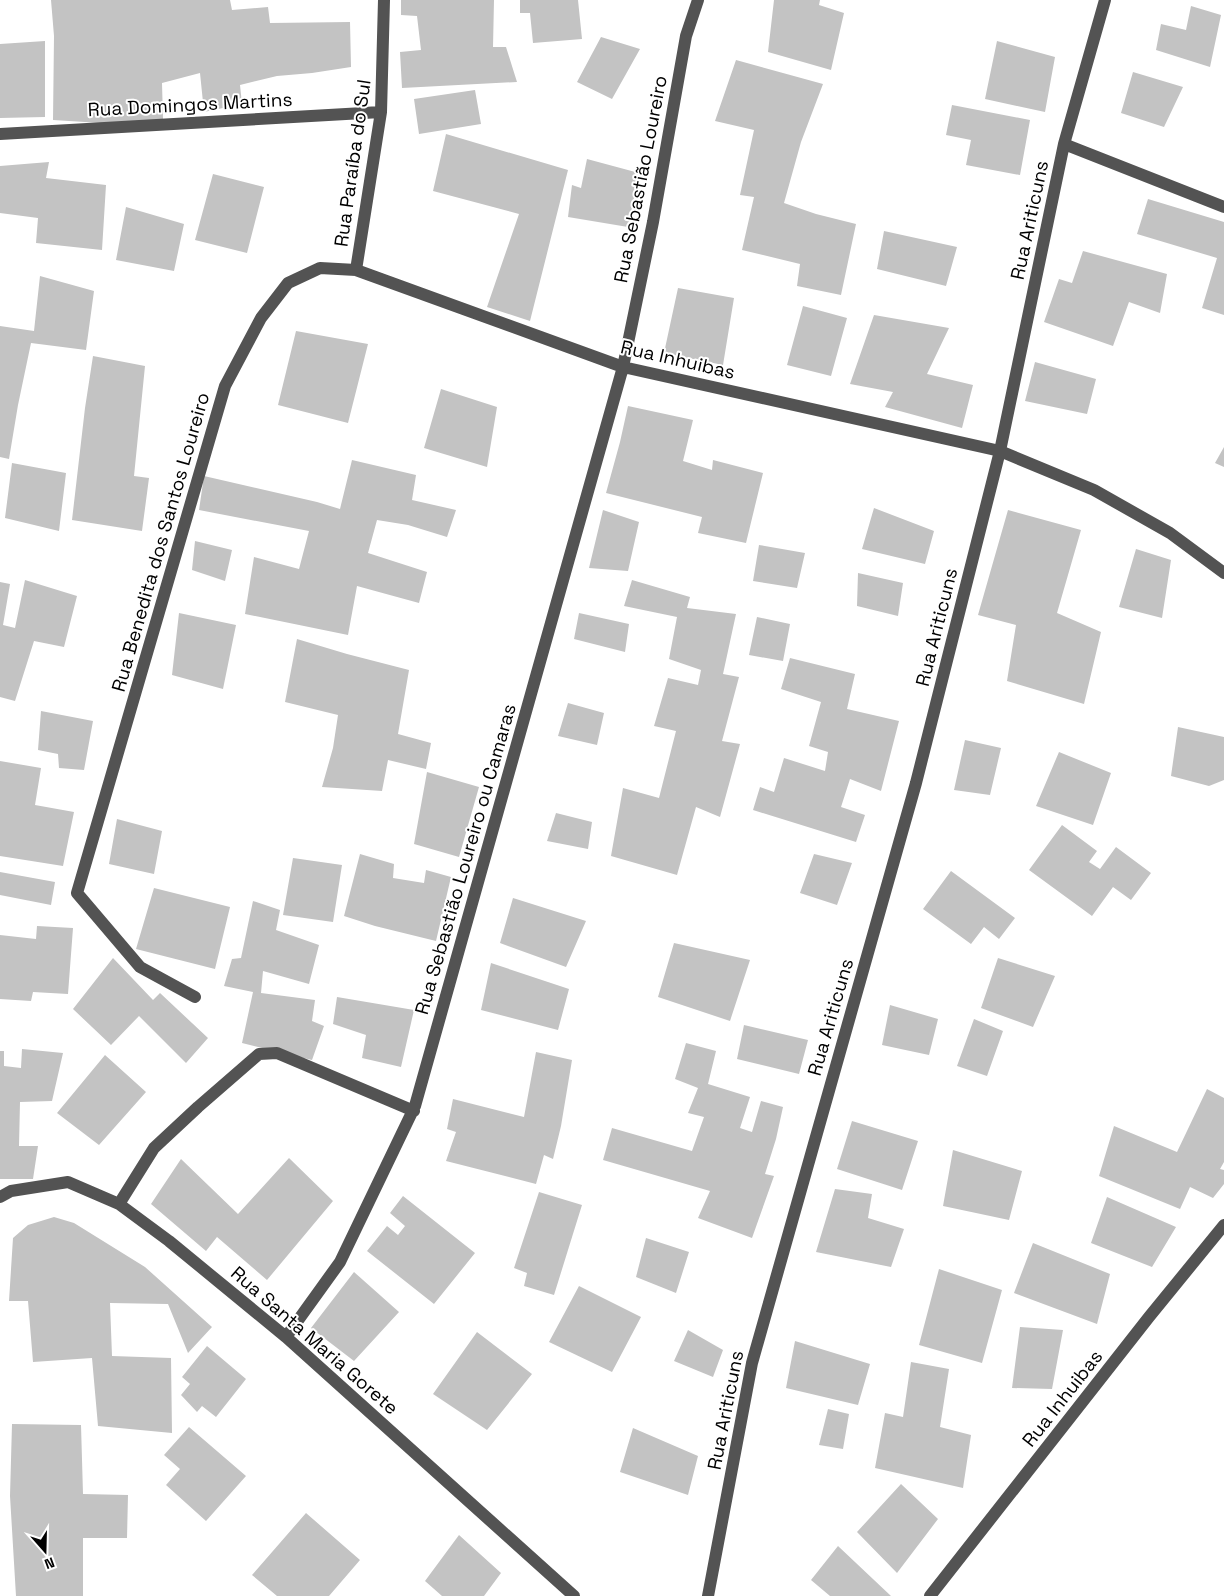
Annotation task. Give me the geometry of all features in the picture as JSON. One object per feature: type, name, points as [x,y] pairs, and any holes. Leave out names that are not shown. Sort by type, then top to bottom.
[{"type":"street","name":"Rua Paraíba do Sul","points":[[356,270],[381,112],[384,0]]},
{"type":"street","name":"Rua Sebastião Loureiro","points":[[623,366],[653,222],[686,36],[698,0]]},
{"type":"street","name":"Rua Ariticuns","points":[[708,1596],[752,1363],[916,782],[1000,451],[1064,144],[1105,0]]},
{"type":"street","name":"Rua Domingos Martins","points":[[0,134],[381,112]]},
{"type":"street","points":[[1064,144],[1224,207]]},
{"type":"street","name":"Rua Benedita dos Santos Loureiro","points":[[195,997],[140,967],[77,893],[225,386],[261,318],[288,283],[320,268],[356,270]]},
{"type":"street","name":"Rua Inhuibas","points":[[356,270],[623,366],[1000,451]]},
{"type":"street","name":"Rua Sebastião Loureiro ou Camaras","points":[[286,1337],[340,1262],[414,1111],[623,366]]},
{"type":"street","points":[[1000,451],[1094,490],[1170,533],[1224,574]]},
{"type":"street","points":[[119,1204],[154,1148],[259,1054],[277,1053],[414,1111]]},
{"type":"street","name":"Rua Santa Maria Gorete","points":[[0,1197],[11,1191],[68,1182],[119,1204],[169,1241],[286,1337],[574,1596]]},
{"type":"street","name":"Rua Inhuibas","points":[[930,1596],[1224,1225]]},
{"type":"building","points":[[51,0],[230,0],[232,10],[268,7],[270,23],[350,22],[351,67],[277,76],[240,85],[242,104],[204,112],[200,73],[162,83],[163,119],[117,124],[53,120],[54,36]]},
{"type":"building","points":[[401,0],[494,0],[493,47],[506,47],[517,82],[402,88],[400,52],[421,50],[417,16],[401,15]]},
{"type":"building","points":[[520,0],[578,0],[582,39],[533,43],[530,13],[520,13]]},
{"type":"building","points":[[774,0],[820,0],[819,5],[844,13],[831,70],[768,52]]},
{"type":"building","points":[[1191,6],[1221,15],[1210,67],[1156,50],[1161,24],[1186,30]]},
{"type":"building","points":[[601,37],[640,49],[612,99],[577,82]]},
{"type":"building","points":[[45,41],[45,117],[0,118],[0,44]]},
{"type":"building","points":[[997,41],[1055,57],[1045,112],[985,99]]},
{"type":"building","points":[[736,60],[823,84],[801,142],[784,203],[816,214],[856,224],[841,295],[797,286],[800,264],[742,250],[754,197],[740,195],[754,130],[715,121]]},
{"type":"building","points":[[1133,72],[1183,87],[1164,127],[1121,113]]},
{"type":"building","points":[[475,90],[481,124],[419,134],[414,99]]},
{"type":"building","points":[[952,105],[1030,120],[1020,175],[966,165],[971,140],[946,135]]},
{"type":"building","points":[[446,134],[568,170],[530,321],[487,307],[519,214],[433,191]]},
{"type":"building","points":[[587,159],[639,173],[628,227],[568,217],[572,185],[581,188]]},
{"type":"building","points":[[49,162],[46,178],[106,185],[102,250],[36,243],[38,218],[0,213],[0,166]]},
{"type":"building","points":[[213,174],[264,187],[247,253],[195,240]]},
{"type":"building","points":[[1148,199],[1224,222],[1224,315],[1202,308],[1217,258],[1137,234]]},
{"type":"building","points":[[126,207],[184,224],[174,271],[116,260]]},
{"type":"building","points":[[884,231],[957,247],[946,286],[877,269]]},
{"type":"building","points":[[1083,251],[1167,274],[1160,313],[1129,302],[1113,346],[1044,322],[1059,279],[1072,283]]},
{"type":"building","points":[[40,276],[94,291],[86,350],[31,343],[9,459],[0,457],[0,326],[34,331]]},
{"type":"building","points":[[678,288],[734,298],[723,365],[664,353]]},
{"type":"building","points":[[803,306],[847,318],[831,376],[787,365]]},
{"type":"building","points":[[874,315],[949,328],[927,374],[973,385],[962,428],[885,407],[893,392],[850,384]]},
{"type":"building","points":[[296,331],[368,344],[348,423],[278,405]]},
{"type":"building","points":[[93,356],[145,366],[134,476],[149,478],[142,531],[72,520]]},
{"type":"building","points":[[1035,362],[1096,379],[1087,414],[1025,401]]},
{"type":"building","points":[[441,389],[497,407],[487,467],[424,448]]},
{"type":"building","points":[[628,406],[693,420],[683,461],[712,470],[713,460],[763,473],[746,543],[698,533],[702,517],[606,493]]},
{"type":"building","points":[[1224,447],[1224,467],[1215,463]]},
{"type":"building","points":[[352,460],[416,475],[412,500],[456,510],[447,537],[408,525],[377,520],[368,553],[427,572],[419,603],[357,586],[348,635],[245,614],[254,557],[299,569],[309,531],[199,510],[204,476],[340,509]]},
{"type":"building","points":[[12,463],[66,473],[59,531],[5,518]]},
{"type":"building","points":[[874,508],[934,531],[925,564],[862,549]]},
{"type":"building","points":[[603,510],[639,522],[628,571],[589,568]]},
{"type":"building","points":[[1008,510],[1081,530],[1057,613],[1101,632],[1084,704],[1007,681],[1016,625],[978,615]]},
{"type":"building","points":[[195,541],[232,550],[225,581],[192,570]]},
{"type":"building","points":[[759,545],[805,553],[797,588],[753,581]]},
{"type":"building","points":[[1136,549],[1171,560],[1162,618],[1119,607]]},
{"type":"building","points":[[858,573],[903,583],[898,616],[857,606]]},
{"type":"building","points":[[25,580],[77,596],[64,647],[34,641],[15,701],[0,697],[0,582],[10,584],[3,625],[15,628]]},
{"type":"building","points":[[632,580],[690,597],[687,608],[736,614],[723,674],[739,677],[722,741],[740,744],[720,817],[696,807],[677,875],[611,856],[623,788],[659,798],[676,731],[654,726],[668,678],[698,685],[701,670],[669,659],[677,617],[624,606]]},
{"type":"building","points":[[179,613],[236,625],[223,689],[172,675]]},
{"type":"building","points":[[579,613],[629,624],[625,652],[574,639]]},
{"type":"building","points":[[757,617],[790,624],[783,661],[749,655]]},
{"type":"building","points":[[297,639],[409,670],[398,734],[431,743],[426,769],[388,760],[382,791],[322,787],[333,748],[338,715],[285,702]]},
{"type":"building","points":[[790,658],[855,674],[847,709],[899,721],[881,791],[850,779],[841,807],[865,815],[856,842],[753,810],[760,787],[774,792],[784,758],[825,771],[828,752],[809,746],[821,702],[781,689]]},
{"type":"building","points":[[568,703],[604,713],[597,745],[558,736]]},
{"type":"building","points":[[41,711],[93,721],[84,770],[59,768],[58,754],[38,750]]},
{"type":"building","points":[[1178,727],[1224,737],[1224,780],[1209,786],[1171,776]]},
{"type":"building","points":[[965,740],[1001,748],[990,795],[954,790]]},
{"type":"building","points":[[1059,752],[1111,773],[1093,825],[1036,806]]},
{"type":"building","points":[[0,761],[41,768],[35,805],[74,812],[63,866],[0,856]]},
{"type":"building","points":[[427,772],[479,787],[459,857],[414,844]]},
{"type":"building","points":[[556,813],[592,822],[588,849],[547,841]]},
{"type":"building","points":[[117,819],[162,831],[154,874],[109,864]]},
{"type":"building","points":[[1062,825],[1097,851],[1089,862],[1100,869],[1116,847],[1151,873],[1131,900],[1113,887],[1092,916],[1029,870]]},
{"type":"building","points":[[360,854],[394,864],[393,878],[424,883],[426,870],[451,877],[436,941],[375,926],[344,916]]},
{"type":"building","points":[[814,854],[852,863],[837,905],[800,893]]},
{"type":"building","points":[[293,858],[342,865],[333,922],[283,915]]},
{"type":"building","points":[[951,871],[1015,918],[999,939],[984,927],[971,944],[923,909]]},
{"type":"building","points":[[0,872],[55,882],[51,905],[0,895]]},
{"type":"building","points":[[154,888],[230,907],[215,969],[136,949]]},
{"type":"building","points":[[513,898],[586,921],[566,967],[500,943]]},
{"type":"building","points":[[253,901],[280,910],[276,930],[319,945],[309,984],[263,971],[261,993],[315,1000],[312,1021],[324,1026],[312,1060],[242,1043],[253,992],[224,986],[232,959],[241,958]]},
{"type":"building","points":[[37,926],[73,928],[68,994],[33,992],[31,1001],[0,999],[0,935],[36,939]]},
{"type":"building","points":[[674,943],[750,960],[730,1021],[658,997]]},
{"type":"building","points":[[113,958],[153,1000],[160,993],[208,1038],[186,1063],[139,1016],[111,1045],[73,1009]]},
{"type":"building","points":[[998,958],[1055,976],[1033,1027],[981,1008]]},
{"type":"building","points":[[491,963],[569,989],[558,1030],[481,1010]]},
{"type":"building","points":[[337,997],[414,1010],[401,1067],[362,1058],[366,1035],[333,1024]]},
{"type":"building","points":[[890,1005],[938,1019],[929,1055],[882,1045]]},
{"type":"building","points":[[974,1019],[1003,1031],[987,1076],[957,1066]]},
{"type":"building","points":[[744,1025],[808,1040],[799,1074],[737,1059]]},
{"type":"building","points":[[686,1043],[716,1051],[708,1084],[750,1097],[740,1128],[752,1132],[761,1101],[783,1107],[776,1139],[765,1174],[774,1176],[752,1238],[698,1218],[710,1191],[603,1160],[612,1128],[692,1151],[704,1117],[688,1113],[698,1088],[675,1079]]},
{"type":"building","points":[[22,1049],[63,1053],[52,1101],[20,1102],[19,1146],[38,1146],[33,1179],[0,1179],[0,1051],[4,1051],[4,1066],[21,1068]]},
{"type":"building","points":[[536,1052],[572,1060],[561,1126],[553,1159],[544,1155],[536,1184],[446,1161],[456,1132],[447,1129],[453,1099],[524,1117]]},
{"type":"building","points":[[105,1055],[146,1092],[99,1145],[57,1113]]},
{"type":"building","points":[[1207,1089],[1224,1098],[1224,1162],[1220,1169],[1224,1170],[1224,1184],[1213,1198],[1190,1187],[1180,1209],[1099,1176],[1114,1126],[1177,1152]]},
{"type":"building","points":[[852,1121],[918,1141],[902,1190],[837,1169]]},
{"type":"building","points":[[953,1150],[1022,1171],[1009,1220],[943,1206]]},
{"type":"building","points":[[289,1158],[333,1201],[267,1280],[217,1237],[206,1251],[151,1204],[181,1159],[238,1214]]},
{"type":"building","points":[[835,1189],[872,1194],[868,1218],[904,1229],[891,1267],[816,1252]]},
{"type":"building","points":[[539,1192],[582,1205],[554,1295],[524,1286],[527,1273],[514,1268]]},
{"type":"building","points":[[403,1196],[475,1253],[434,1304],[367,1251],[387,1226],[398,1235],[405,1226],[390,1213]]},
{"type":"building","points":[[1107,1197],[1176,1227],[1152,1267],[1091,1243]]},
{"type":"building","points":[[54,1217],[74,1223],[145,1267],[212,1327],[188,1353],[168,1304],[110,1303],[112,1356],[171,1358],[172,1433],[98,1426],[92,1358],[33,1362],[28,1301],[9,1301],[13,1238],[28,1225]]},
{"type":"building","points":[[646,1238],[689,1252],[676,1293],[636,1277]]},
{"type":"building","points":[[1033,1243],[1110,1274],[1097,1324],[1014,1293]]},
{"type":"building","points":[[939,1269],[1002,1290],[982,1363],[919,1345]]},
{"type":"building","points":[[354,1272],[399,1312],[354,1361],[311,1328]]},
{"type":"building","points":[[579,1286],[641,1317],[612,1372],[549,1342]]},
{"type":"building","points":[[1020,1327],[1063,1330],[1052,1389],[1012,1388]]},
{"type":"building","points":[[688,1330],[723,1350],[713,1377],[674,1361]]},
{"type":"building","points":[[477,1332],[532,1374],[487,1430],[433,1394]]},
{"type":"building","points":[[795,1341],[870,1364],[858,1405],[786,1388]]},
{"type":"building","points":[[207,1346],[246,1379],[216,1417],[202,1406],[197,1412],[181,1395],[190,1384],[182,1377]]},
{"type":"building","points":[[911,1362],[949,1369],[940,1427],[971,1435],[963,1488],[875,1468],[885,1413],[903,1417]]},
{"type":"building","points":[[828,1409],[849,1414],[843,1449],[819,1445]]},
{"type":"building","points":[[12,1424],[81,1425],[83,1494],[128,1495],[127,1538],[83,1538],[83,1596],[16,1596],[10,1496]]},
{"type":"building","points":[[189,1427],[246,1476],[206,1521],[166,1485],[180,1469],[164,1455]]},
{"type":"building","points":[[633,1428],[698,1456],[688,1495],[620,1472]]},
{"type":"building","points":[[901,1484],[938,1519],[897,1573],[857,1532]]},
{"type":"building","points":[[306,1513],[360,1560],[329,1596],[277,1596],[252,1575]]},
{"type":"building","points":[[459,1535],[501,1573],[484,1596],[442,1596],[425,1581]]},
{"type":"building","points":[[838,1546],[891,1596],[830,1596],[811,1580]]}]
